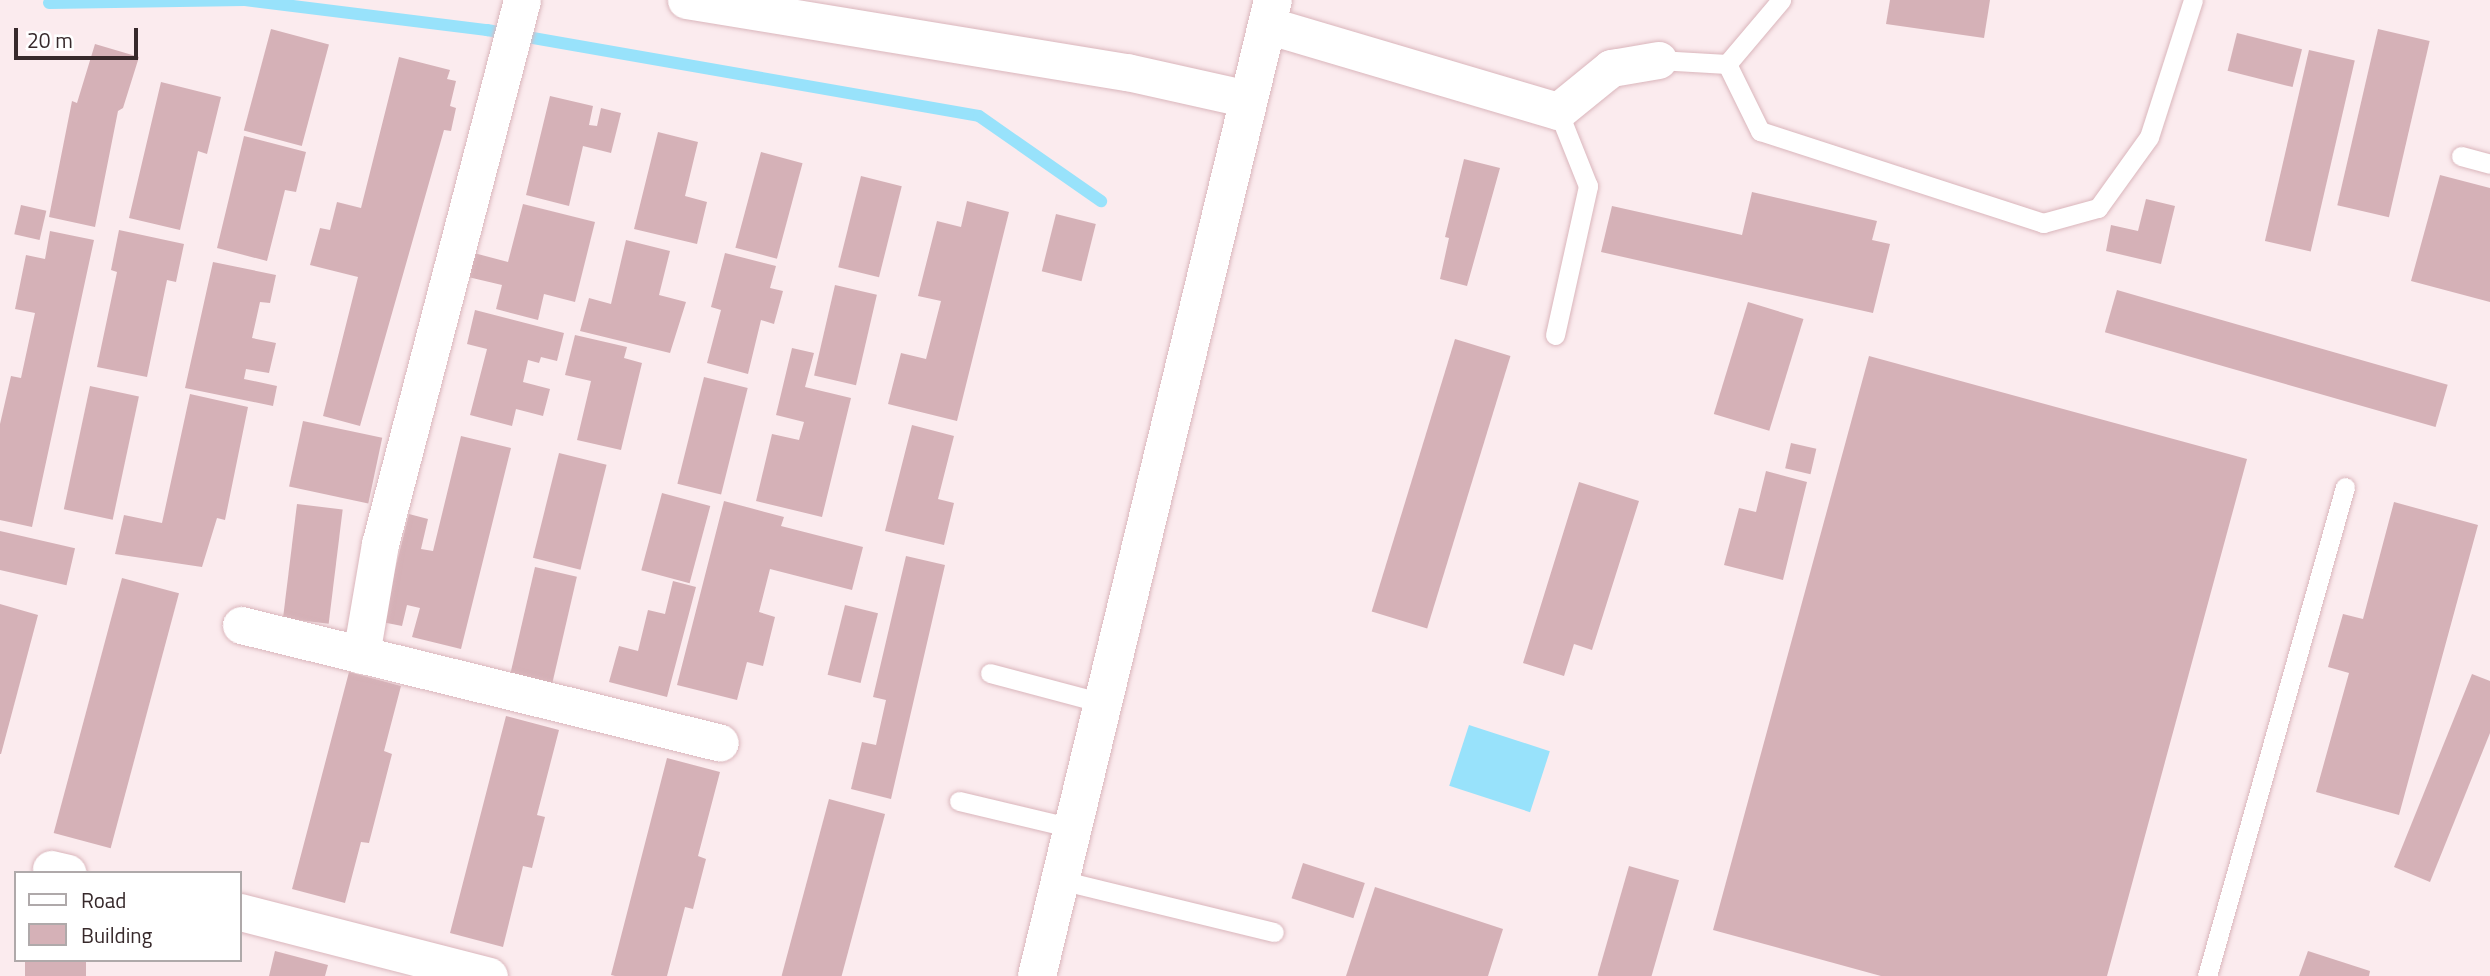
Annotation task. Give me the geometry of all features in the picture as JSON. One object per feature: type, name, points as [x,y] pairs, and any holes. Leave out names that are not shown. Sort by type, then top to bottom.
[{"type":"street","points":[[699,1],[1127,72],[1248,99]]},
{"type":"street","points":[[1037,976],[1270,13],[1558,111],[1611,68],[1658,60]]},
{"type":"street","points":[[361,655],[380,544],[517,23]]},
{"type":"street","points":[[241,625],[720,743]]},
{"type":"street","points":[[242,913],[489,976]]},
{"type":"lane","points":[[1727,64],[1781,0]]},
{"type":"lane","points":[[1727,64],[1760,131],[2043,223],[2098,208],[2149,137],[2193,0]]},
{"type":"lane","points":[[1658,60],[1727,64]]},
{"type":"lane","points":[[1555,335],[1588,186],[1558,111]]},
{"type":"lane","points":[[2461,156],[2490,164]]},
{"type":"lane","points":[[2207,976],[2345,487]]},
{"type":"lane","points":[[990,673],[1103,703]]},
{"type":"lane","points":[[959,801],[1072,828]]},
{"type":"lane","points":[[1060,880],[1274,932]]},
{"type":"water","points":[[1469,725],[1550,751],[1530,812],[1449,786]]},
{"type":"building","points":[[1890,0],[1990,0],[1984,38],[1886,24]]},
{"type":"building","points":[[271,29],[329,45],[302,146],[244,130]]},
{"type":"building","points":[[2378,29],[2430,41],[2389,217],[2337,205]]},
{"type":"building","points":[[2237,33],[2302,49],[2293,87],[2228,71]]},
{"type":"building","points":[[95,44],[139,57],[123,108],[118,111],[95,227],[49,217],[72,101],[77,103]]},
{"type":"building","points":[[2309,50],[2355,61],[2311,252],[2265,241]]},
{"type":"building","points":[[399,57],[450,70],[447,79],[456,81],[450,106],[456,108],[451,131],[444,130],[360,426],[323,416],[358,277],[310,265],[320,228],[330,230],[337,202],[361,208]]},
{"type":"building","points":[[161,82],[221,97],[207,154],[198,151],[180,230],[129,218]]},
{"type":"building","points":[[550,96],[593,106],[589,125],[597,126],[601,108],[621,113],[611,153],[583,146],[569,206],[526,195]]},
{"type":"building","points":[[658,132],[698,142],[685,196],[707,202],[697,244],[634,229]]},
{"type":"building","points":[[244,136],[306,152],[296,192],[285,190],[267,261],[217,248]]},
{"type":"building","points":[[761,152],[803,163],[777,259],[735,248]]},
{"type":"building","points":[[1464,159],[1500,168],[1467,286],[1440,279],[1449,238],[1445,237]]},
{"type":"building","points":[[2440,175],[2490,188],[2490,302],[2411,281]]},
{"type":"building","points":[[861,176],[902,186],[879,277],[838,267]]},
{"type":"building","points":[[1752,192],[1877,221],[1872,240],[1890,244],[1873,313],[1601,252],[1612,206],[1742,235]]},
{"type":"building","points":[[2146,199],[2175,206],[2161,264],[2106,251],[2111,225],[2138,231]]},
{"type":"building","points":[[967,201],[1009,212],[957,421],[888,404],[901,353],[926,359],[941,301],[918,296],[937,221],[961,227]]},
{"type":"building","points":[[523,204],[595,222],[575,302],[544,294],[538,320],[496,309],[502,285],[468,277],[474,253],[508,262]]},
{"type":"building","points":[[21,205],[46,211],[40,240],[14,234]]},
{"type":"building","points":[[1056,214],[1096,224],[1082,281],[1042,271]]},
{"type":"building","points":[[119,230],[184,244],[176,282],[167,280],[147,377],[97,367],[117,272],[111,270]]},
{"type":"building","points":[[50,231],[94,240],[32,527],[0,520],[0,424],[11,376],[21,378],[35,313],[15,309],[26,255],[45,259]]},
{"type":"building","points":[[626,240],[670,251],[659,295],[686,302],[670,353],[580,331],[589,298],[611,304]]},
{"type":"building","points":[[725,253],[776,266],[770,288],[783,291],[774,324],[761,320],[748,374],[707,363],[721,310],[711,307]]},
{"type":"building","points":[[213,262],[276,275],[270,303],[260,302],[252,338],[276,343],[269,373],[246,369],[244,379],[277,386],[273,406],[185,388]]},
{"type":"building","points":[[835,285],[877,295],[856,385],[814,376]]},
{"type":"building","points":[[2117,290],[2448,385],[2436,427],[2105,332]]},
{"type":"building","points":[[1748,302],[1803,319],[1769,431],[1714,414]]},
{"type":"building","points":[[475,310],[564,333],[557,361],[541,357],[539,363],[528,360],[523,382],[550,389],[543,416],[516,409],[512,426],[470,415],[487,349],[467,344]]},
{"type":"building","points":[[575,335],[627,347],[624,358],[642,363],[621,450],[577,440],[591,381],[565,375]]},
{"type":"building","points":[[1455,339],[1510,356],[1427,629],[1372,612]]},
{"type":"building","points":[[792,348],[814,353],[805,387],[851,398],[822,517],[756,501],[772,434],[799,440],[804,422],[776,415]]},
{"type":"building","points":[[1869,356],[2247,459],[2107,976],[1881,976],[1713,930]]},
{"type":"building","points":[[704,377],[748,388],[721,495],[677,484]]},
{"type":"building","points":[[90,386],[139,396],[113,520],[64,509]]},
{"type":"building","points":[[190,394],[248,407],[225,520],[217,518],[202,567],[115,554],[124,515],[162,523]]},
{"type":"building","points":[[303,421],[382,438],[368,503],[289,487]]},
{"type":"building","points":[[912,425],[954,436],[938,499],[954,503],[944,545],[885,531]]},
{"type":"building","points":[[461,436],[511,448],[461,649],[412,637],[420,608],[407,605],[402,626],[382,622],[409,514],[428,519],[421,549],[433,551]]},
{"type":"building","points":[[1791,443],[1816,449],[1810,474],[1785,468]]},
{"type":"building","points":[[559,453],[607,465],[580,570],[533,558]]},
{"type":"building","points":[[1766,471],[1807,482],[1783,580],[1724,565],[1739,508],[1756,512]]},
{"type":"building","points":[[1579,482],[1639,501],[1592,650],[1574,644],[1564,676],[1523,663]]},
{"type":"building","points":[[662,493],[710,506],[690,583],[641,570]]},
{"type":"building","points":[[724,501],[784,517],[781,526],[863,547],[852,590],[770,569],[759,612],[775,617],[763,666],[747,662],[737,700],[677,685]]},
{"type":"building","points":[[2394,502],[2478,525],[2399,815],[2316,792],[2349,673],[2328,667],[2343,614],[2363,619]]},
{"type":"building","points":[[297,504],[343,510],[329,624],[283,618]]},
{"type":"building","points":[[0,531],[75,548],[66,585],[0,570]]},
{"type":"building","points":[[906,556],[945,565],[891,799],[851,789],[862,742],[876,745],[886,700],[873,697]]},
{"type":"building","points":[[535,567],[577,577],[552,685],[510,675]]},
{"type":"building","points":[[122,578],[179,593],[111,848],[54,833]]},
{"type":"building","points":[[673,581],[696,587],[667,697],[609,682],[619,646],[638,651],[648,610],[665,614]]},
{"type":"building","points":[[0,604],[38,615],[1,754],[0,754]]},
{"type":"building","points":[[845,605],[878,613],[861,683],[828,675]]},
{"type":"building","points":[[349,672],[401,686],[384,751],[392,754],[369,843],[361,842],[345,903],[292,889]]},
{"type":"building","points":[[2472,674],[2490,681],[2490,733],[2430,882],[2394,867]]},
{"type":"building","points":[[506,716],[559,730],[537,815],[545,817],[532,868],[523,866],[503,947],[450,933]]},
{"type":"building","points":[[667,758],[720,772],[698,856],[706,859],[693,909],[685,907],[667,976],[615,976],[611,975]]},
{"type":"building","points":[[829,799],[885,814],[842,976],[782,976]]},
{"type":"building","points":[[1303,863],[1365,883],[1353,918],[1292,898]]},
{"type":"building","points":[[1629,866],[1679,880],[1652,976],[1598,976]]},
{"type":"building","points":[[1375,887],[1503,929],[1488,976],[1346,976]]},
{"type":"building","points":[[275,951],[328,965],[325,976],[269,976]]},
{"type":"building","points":[[2308,951],[2370,971],[2369,976],[2299,976]]},
{"type":"building","points":[[25,962],[86,962],[86,976],[25,976]]},
{"type":"waterway","points":[[49,3],[245,0],[487,30],[979,116],[1101,201]]}]
